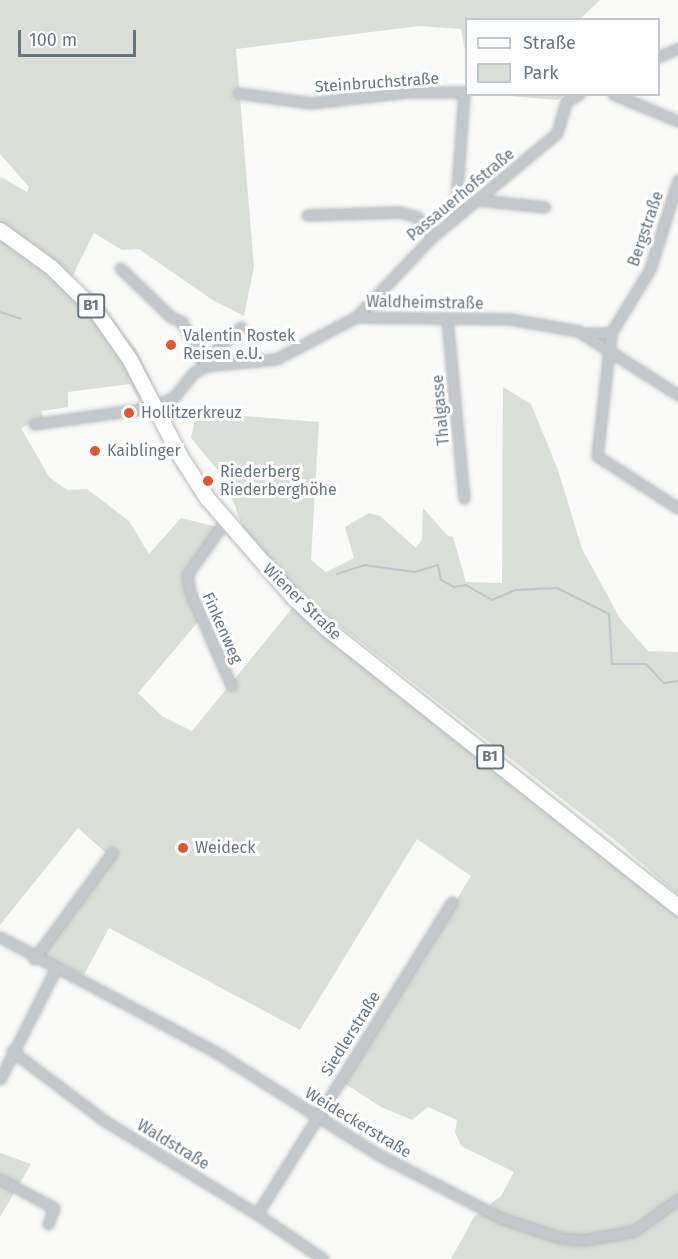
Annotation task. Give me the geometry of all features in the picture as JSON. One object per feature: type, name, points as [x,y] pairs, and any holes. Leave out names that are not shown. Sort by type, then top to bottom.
[{"type":"main road","name":"Wiener Straße","points":[[0,230],[51,267],[96,311],[123,349],[180,456],[225,521],[282,586],[325,627],[678,907]]},
{"type":"street","points":[[660,56],[678,48]]},
{"type":"street","name":"Steinbruchstraße","points":[[238,93],[310,103],[406,92],[464,92],[455,219]]},
{"type":"street","name":"Passauerhofstraße","points":[[356,317],[433,236],[557,133],[566,101],[575,96]]},
{"type":"street","points":[[619,96],[678,121]]},
{"type":"street","name":"Bergstraße","points":[[678,180],[650,269],[611,333],[597,456],[678,508]]},
{"type":"street","points":[[479,200],[545,207]]},
{"type":"street","points":[[306,215],[400,212],[417,217],[433,236]]},
{"type":"street","points":[[120,268],[171,317],[182,322],[205,366]]},
{"type":"street","name":"Waldheimstraße","points":[[205,366],[276,359],[356,317],[510,319],[599,336],[611,333]]},
{"type":"street","name":"Thalgasse","points":[[447,319],[464,498]]},
{"type":"street","points":[[34,424],[155,408],[175,396],[193,373],[205,366],[209,356],[241,327]]},
{"type":"street","name":"Waldheimstraße","points":[[578,331],[678,395]]},
{"type":"street","name":"Finkenweg","points":[[225,521],[188,575],[190,592],[231,685]]},
{"type":"street","points":[[34,959],[112,853]]},
{"type":"street","name":"Siedlerstraße","points":[[257,1214],[452,902]]},
{"type":"street","name":"Weideckerstraße","points":[[0,937],[34,959],[219,1054],[316,1118],[379,1155],[501,1218],[561,1238],[583,1240],[633,1231],[678,1199]]},
{"type":"street","points":[[0,1079],[12,1051],[55,970]]},
{"type":"street","name":"Waldstraße","points":[[12,1051],[105,1121],[257,1214],[322,1259]]},
{"type":"street","points":[[0,1179],[54,1208],[48,1224]]},
{"type":"green space","points":[[0,0],[600,0],[581,18],[465,18],[465,51],[461,29],[419,26],[236,49],[254,267],[244,316],[211,299],[139,249],[122,250],[94,233],[72,277],[106,310],[136,349],[158,394],[142,398],[136,406],[139,400],[130,384],[68,392],[68,407],[42,411],[43,418],[21,428],[49,477],[67,490],[87,489],[129,521],[149,554],[181,518],[217,527],[188,571],[202,617],[138,693],[162,716],[192,731],[294,606],[678,917],[678,1259],[451,1259],[474,1217],[501,1196],[514,1172],[461,1146],[455,1132],[457,1120],[428,1107],[412,1120],[381,1107],[344,1083],[471,876],[417,839],[300,1030],[109,928],[84,975],[40,956],[106,853],[78,828],[0,925],[0,180],[1,177],[27,192],[29,187],[0,154]]},
{"type":"green space","points":[[509,96],[562,96],[558,100]]},
{"type":"green space","points":[[503,387],[531,404],[558,470],[582,549],[621,620],[648,651],[678,652],[678,895],[616,841],[303,597],[247,540],[225,479],[191,438],[195,418],[206,413],[319,422],[311,560],[326,572],[354,558],[345,527],[369,513],[380,516],[416,548],[422,539],[423,508],[448,536],[453,537],[466,582],[502,583]]},
{"type":"green space","points":[[0,1153],[31,1164],[0,1217]]},
{"type":"waterway","points":[[0,312],[21,319]]},
{"type":"waterway","points":[[337,574],[364,565],[415,572],[438,565],[441,580],[454,587],[466,585],[492,600],[515,590],[557,588],[609,614],[612,664],[646,664],[664,683],[678,681]]},
{"type":"place","name":"Valentin Rostek Reisen e.U.","points":[[171,345]]},
{"type":"place","name":"Hollitzerkreuz","points":[[129,413]]},
{"type":"place","name":"Kaiblinger","points":[[95,451]]},
{"type":"place","name":"Riederberg Riederberghöhe","points":[[208,481]]},
{"type":"place","name":"Weideck","points":[[183,848]]}]
